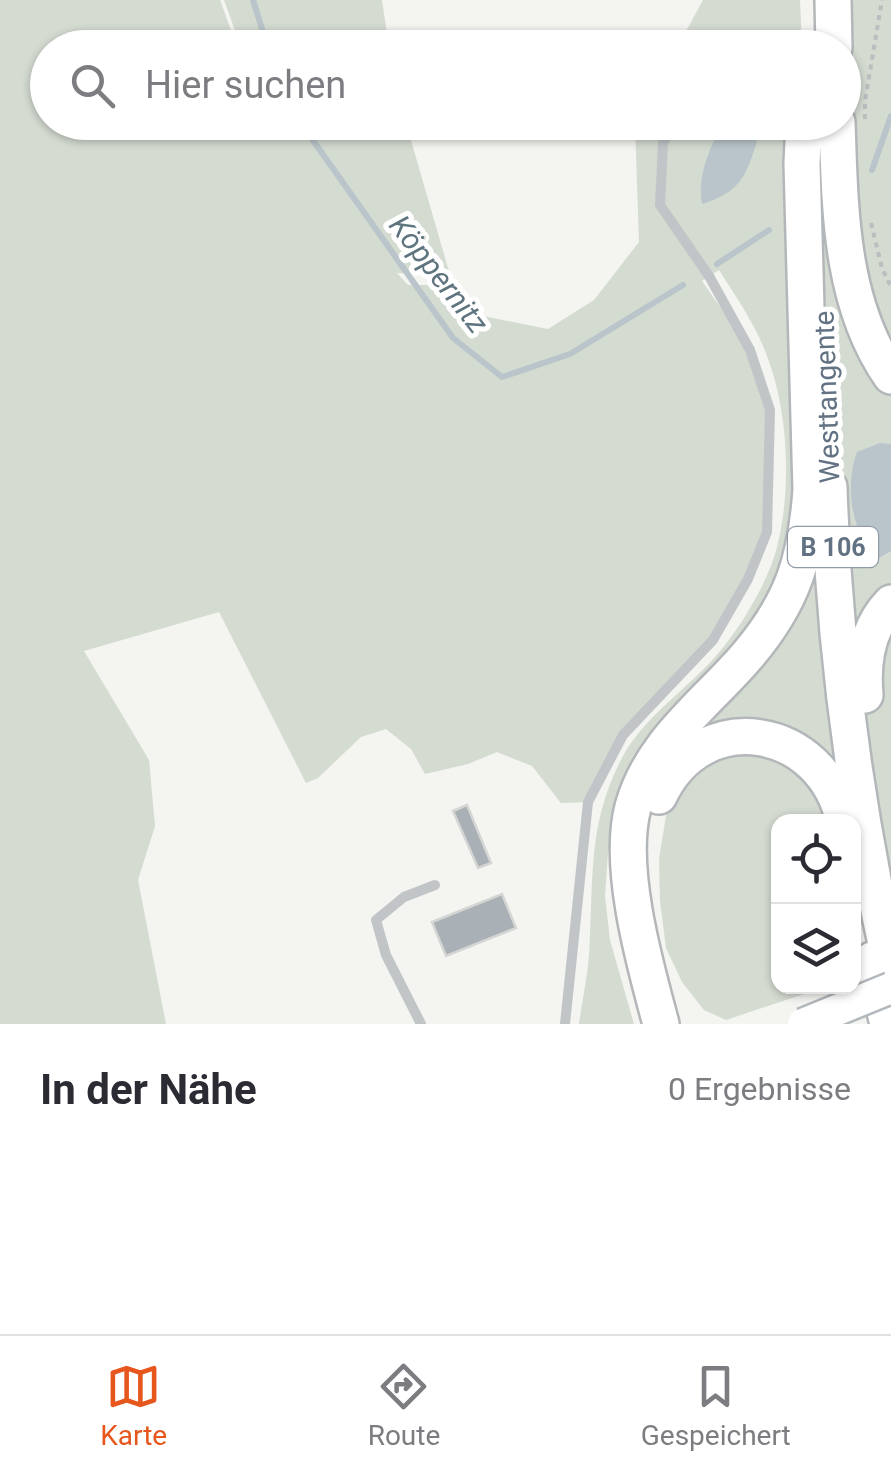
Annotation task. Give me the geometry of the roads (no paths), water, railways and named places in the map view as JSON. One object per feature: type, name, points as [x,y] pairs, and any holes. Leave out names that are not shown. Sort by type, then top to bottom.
[{"type":"highway","points":[[816,0],[817,30]]},
{"type":"highway","points":[[832,0],[833,30]]},
{"type":"highway","points":[[661,1024],[638,934],[630,837],[633,807],[646,775],[680,725],[766,630],[794,585],[807,541],[811,490],[803,140]]},
{"type":"highway","name":"Westtangente","points":[[820,140],[830,496],[841,647],[857,784],[874,892],[891,967]]},
{"type":"highway","points":[[852,140],[847,269],[863,324],[891,376]]},
{"type":"highway","points":[[891,603],[876,622],[866,649],[864,689],[879,815],[891,877]]},
{"type":"highway","points":[[632,877],[653,809],[668,777],[701,748],[724,738],[771,739],[791,746],[820,768],[839,798],[842,814]]},
{"type":"highway","points":[[861,899],[888,1024]]},
{"type":"main road","points":[[803,1024],[891,988]]},
{"type":"lane","points":[[565,1024],[588,802],[623,735],[713,640],[748,579],[767,532],[770,410],[750,350],[709,276],[660,205],[665,140]]},
{"type":"lane","points":[[422,1024],[386,955],[376,920],[404,898],[435,885]]},
{"type":"waterway","name":"Köppernitz","points":[[253,0],[262,30]]},
{"type":"waterway","name":"Köppernitz","points":[[872,170],[891,116]]},
{"type":"waterway","name":"Köppernitz","points":[[313,140],[453,338],[502,377],[570,354],[683,285]]},
{"type":"waterway","name":"Köppernitz","points":[[717,264],[769,230]]}]
